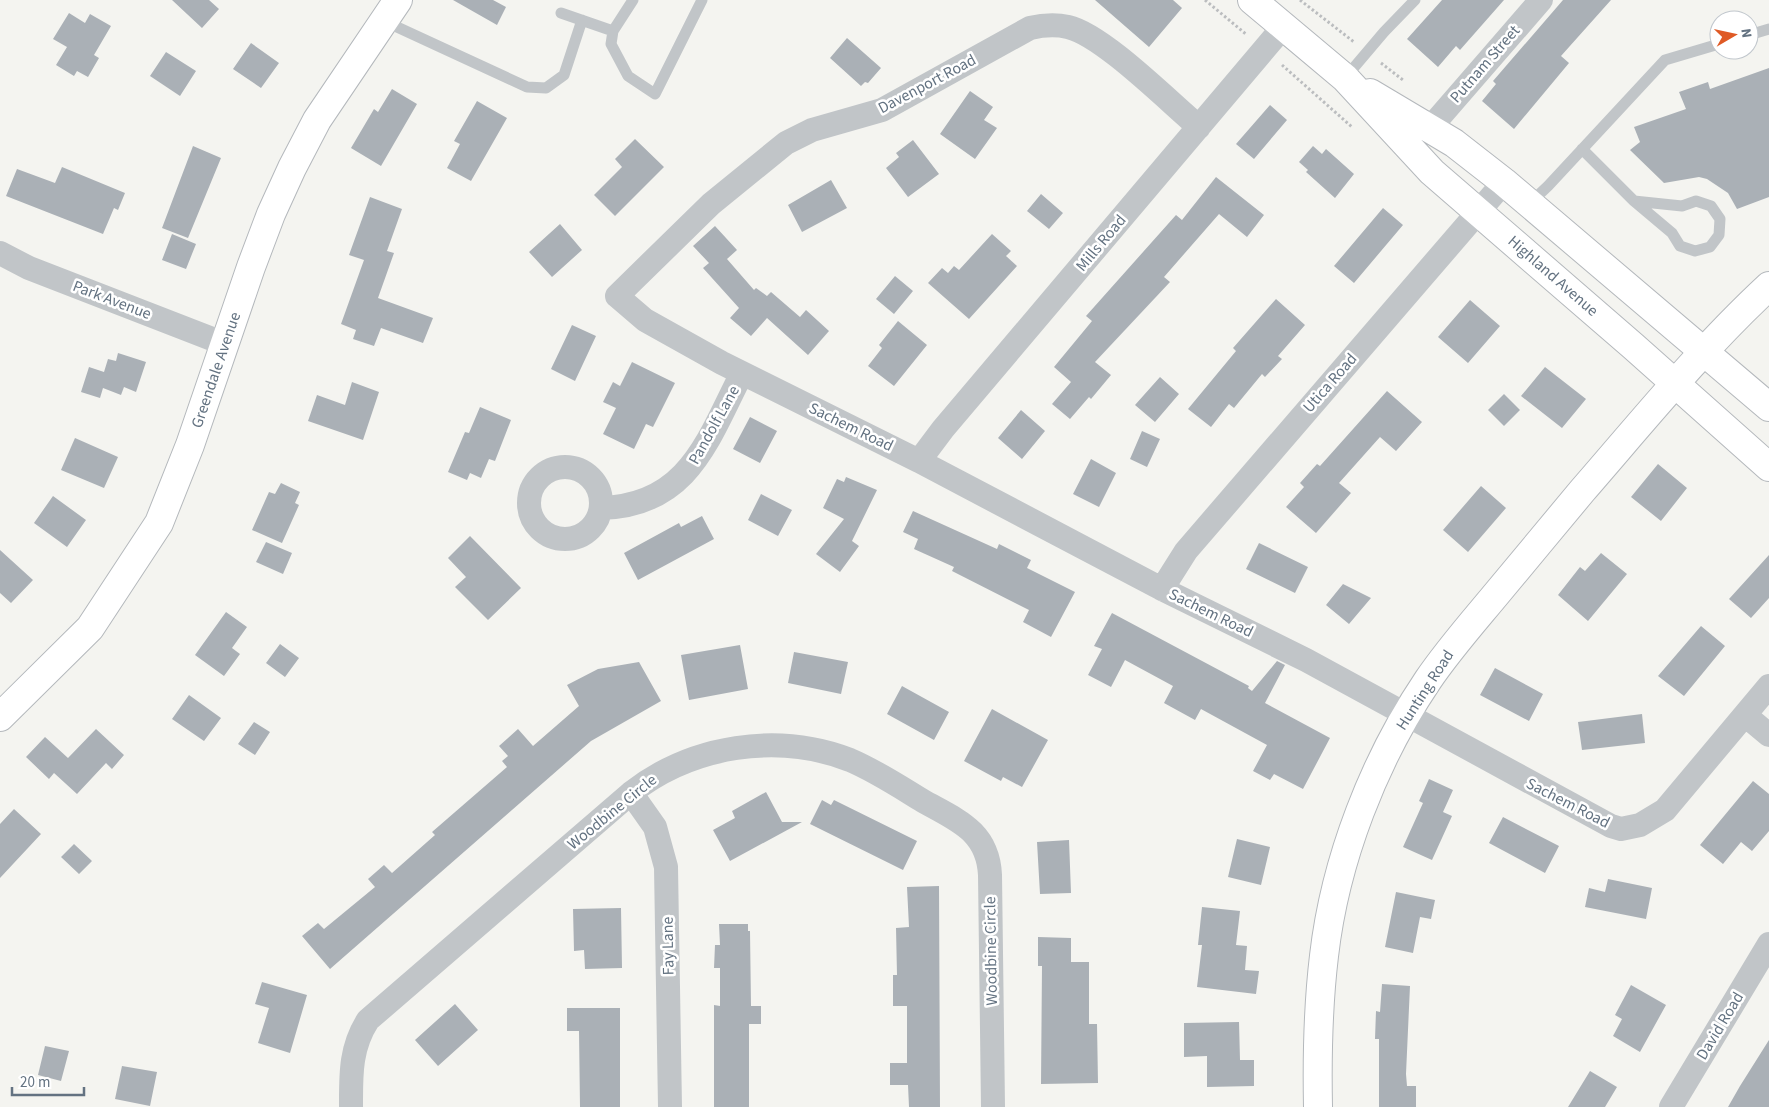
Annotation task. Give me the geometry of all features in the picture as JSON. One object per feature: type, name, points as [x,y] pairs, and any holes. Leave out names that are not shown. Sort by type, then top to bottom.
[{"type":"main road","name":"Highland Avenue","points":[[1262,3],[1284,26],[1345,78],[1432,172],[1769,467]]},
{"type":"main road","name":"Greendale Avenue","points":[[0,717],[90,628],[159,523],[190,445],[271,214],[317,120],[391,10]]},
{"type":"main road","name":"Highland Avenue","points":[[1345,78],[1454,143],[1530,203],[1769,407]]},
{"type":"main road","name":"Hunting Road","points":[[1318,1107],[1318,1036],[1322,981],[1333,903],[1346,855],[1366,801],[1406,716],[1427,682],[1467,630],[1567,509],[1705,352],[1769,286]]},
{"type":"street","name":"Putnam Street","points":[[1430,128],[1541,0]]},
{"type":"street","name":"Davenport Road","points":[[617,296],[711,204],[786,143],[812,130],[882,110],[1030,28],[1056,25],[1082,32],[1107,49],[1199,127]]},
{"type":"street","name":"Mills Road","points":[[920,461],[949,421],[1284,26]]},
{"type":"street","name":"Utica Road","points":[[1162,589],[1186,551],[1504,182]]},
{"type":"street","name":"Park Avenue","points":[[0,253],[29,268],[225,344]]},
{"type":"street","name":"Sachem Road","points":[[617,296],[644,320],[742,373],[920,461],[1162,589],[1306,660],[1602,823],[1621,828],[1631,828],[1649,821],[1664,810],[1769,686]]},
{"type":"street","name":"Pandolf Lane","points":[[601,508],[638,503],[666,489],[685,475],[703,449],[742,373]]},
{"type":"street","points":[[1745,715],[1769,735]]},
{"type":"street","name":"Woodbine Circle","points":[[351,1107],[351,1062],[354,1049],[368,1020],[631,793],[660,773],[707,755],[740,747],[794,746],[833,754],[867,768],[970,829],[983,845],[989,864],[993,1107]]},
{"type":"street","name":"Fay Lane","points":[[631,793],[655,827],[666,867],[670,1107]]},
{"type":"street","name":"David Road","points":[[1671,1107],[1769,944]]},
{"type":"lane","points":[[633,0],[613,31],[611,44],[628,76],[655,94],[702,0]]},
{"type":"lane","points":[[1345,78],[1384,32],[1415,0]]},
{"type":"lane","points":[[391,10],[527,87],[546,88],[564,75],[582,20]]},
{"type":"lane","points":[[561,13],[613,31]]},
{"type":"lane","points":[[1530,203],[1665,60],[1709,47]]},
{"type":"lane","points":[[1582,149],[1634,201],[1672,233],[1680,246],[1695,251],[1710,247],[1719,235],[1720,219],[1711,206],[1696,201],[1682,206],[1634,201]]},
{"type":"path","points":[[1205,0],[1239,29]]},
{"type":"path","points":[[1300,0],[1314,11]]},
{"type":"building","points":[[172,0],[209,0],[219,9],[202,28]]},
{"type":"building","points":[[453,0],[493,0],[506,7],[497,25]]},
{"type":"building","points":[[1095,0],[1173,0],[1182,8],[1149,47]]},
{"type":"building","points":[[1442,0],[1504,0],[1460,50],[1456,46],[1438,67],[1407,39]]},
{"type":"building","points":[[1563,0],[1611,0],[1561,56],[1569,63],[1514,129],[1482,101],[1496,84],[1493,81]]},
{"type":"building","points":[[69,13],[85,23],[90,14],[111,26],[94,55],[99,58],[88,77],[77,71],[74,76],[56,65],[67,47],[53,39]]},
{"type":"building","points":[[847,38],[881,68],[868,83],[865,82],[861,86],[830,58]]},
{"type":"building","points":[[251,43],[279,63],[261,88],[233,69]]},
{"type":"building","points":[[166,52],[196,71],[180,96],[150,76]]},
{"type":"building","points":[[1769,68],[1769,197],[1737,209],[1728,193],[1707,179],[1699,177],[1664,183],[1630,150],[1640,142],[1634,127],[1686,109],[1679,92],[1708,82],[1710,89]]},
{"type":"building","points":[[392,89],[417,104],[381,166],[351,148],[374,109],[378,112]]},
{"type":"building","points":[[970,91],[993,107],[984,120],[997,128],[975,159],[940,134]]},
{"type":"building","points":[[477,101],[507,118],[471,181],[447,168],[460,144],[454,141]]},
{"type":"building","points":[[1270,105],[1287,120],[1254,159],[1236,144]]},
{"type":"building","points":[[635,139],[664,167],[615,216],[594,195],[622,167],[615,159]]},
{"type":"building","points":[[913,140],[939,174],[908,197],[886,168],[899,157],[896,153]]},
{"type":"building","points":[[193,146],[221,158],[188,238],[162,228]]},
{"type":"building","points":[[1313,146],[1322,154],[1326,149],[1354,174],[1335,198],[1306,172],[1308,170],[1299,162]]},
{"type":"building","points":[[62,167],[125,193],[118,210],[114,208],[103,234],[6,196],[17,169],[55,183]]},
{"type":"building","points":[[1216,177],[1264,215],[1247,237],[1219,214],[1164,277],[1170,282],[1095,362],[1111,375],[1091,399],[1089,397],[1070,419],[1052,404],[1071,382],[1054,367],[1092,321],[1086,316],[1176,215],[1182,220]]},
{"type":"building","points":[[831,180],[847,208],[802,232],[788,205]]},
{"type":"building","points":[[1041,194],[1063,213],[1049,229],[1027,211]]},
{"type":"building","points":[[370,197],[402,209],[387,251],[394,253],[378,298],[433,318],[423,343],[381,328],[374,346],[353,339],[356,330],[341,324],[364,260],[349,255]]},
{"type":"building","points":[[1383,208],[1403,225],[1354,283],[1334,266]]},
{"type":"building","points":[[560,224],[582,250],[552,277],[529,252]]},
{"type":"building","points":[[715,226],[737,250],[727,259],[754,290],[756,288],[767,296],[771,292],[800,317],[806,310],[829,331],[808,355],[767,318],[751,336],[730,318],[739,308],[703,268],[709,263],[693,246]]},
{"type":"building","points":[[172,234],[196,244],[186,269],[162,260]]},
{"type":"building","points":[[992,234],[1011,251],[1006,256],[1017,266],[969,319],[928,283],[942,268],[948,273],[954,266],[959,270]]},
{"type":"building","points":[[895,276],[913,291],[894,314],[876,299]]},
{"type":"building","points":[[1276,299],[1305,325],[1278,356],[1282,359],[1265,377],[1262,374],[1234,408],[1229,404],[1211,427],[1188,409],[1236,351],[1233,348]]},
{"type":"building","points":[[1470,300],[1500,326],[1468,363],[1438,337]]},
{"type":"building","points":[[898,321],[927,345],[894,386],[868,366],[882,348],[879,345]]},
{"type":"building","points":[[572,325],[596,336],[575,381],[551,369]]},
{"type":"building","points":[[118,353],[146,362],[136,392],[124,387],[121,395],[103,388],[100,398],[81,392],[89,367],[104,372],[108,359],[116,361]]},
{"type":"building","points":[[632,362],[675,383],[653,427],[646,424],[634,449],[603,434],[616,408],[603,402],[613,382],[620,386]]},
{"type":"building","points":[[1545,367],[1586,399],[1562,428],[1521,396]]},
{"type":"building","points":[[1160,377],[1179,394],[1155,422],[1135,405]]},
{"type":"building","points":[[352,382],[379,392],[363,440],[308,421],[317,395],[345,405]]},
{"type":"building","points":[[1387,391],[1422,422],[1396,451],[1380,437],[1339,483],[1351,493],[1316,533],[1286,507],[1304,487],[1300,483],[1317,464],[1320,466]]},
{"type":"building","points":[[1504,394],[1520,410],[1504,426],[1488,410]]},
{"type":"building","points":[[480,407],[511,420],[495,461],[489,459],[481,478],[470,473],[467,480],[448,472],[465,432],[469,433]]},
{"type":"building","points":[[1021,410],[1045,431],[1022,459],[998,438]]},
{"type":"building","points":[[750,417],[777,431],[760,463],[733,449]]},
{"type":"building","points":[[1142,431],[1160,439],[1147,467],[1130,459]]},
{"type":"building","points":[[75,438],[118,457],[104,488],[61,470]]},
{"type":"building","points":[[1091,459],[1116,473],[1099,507],[1073,494]]},
{"type":"building","points":[[1658,464],[1687,488],[1661,521],[1631,497]]},
{"type":"building","points":[[846,477],[877,490],[852,541],[859,546],[840,572],[816,554],[844,519],[823,508],[837,479],[844,482]]},
{"type":"building","points":[[281,483],[300,492],[295,503],[299,505],[282,543],[252,530],[269,492],[275,494]]},
{"type":"building","points":[[1481,486],[1506,508],[1468,552],[1443,530]]},
{"type":"building","points":[[761,494],[792,510],[778,536],[748,520]]},
{"type":"building","points":[[53,496],[86,520],[67,547],[34,523]]},
{"type":"building","points":[[913,511],[997,549],[999,544],[1031,560],[1027,568],[1075,592],[1051,637],[1023,622],[1029,610],[952,571],[954,567],[914,549],[918,539],[903,532]]},
{"type":"building","points":[[702,516],[714,539],[638,580],[624,553],[679,523],[681,527]]},
{"type":"building","points":[[470,536],[521,588],[488,620],[455,587],[466,577],[448,558]]},
{"type":"building","points":[[266,542],[292,553],[283,574],[256,562]]},
{"type":"building","points":[[1259,543],[1308,567],[1295,593],[1246,569]]},
{"type":"building","points":[[0,550],[33,580],[11,603],[0,593]]},
{"type":"building","points":[[1601,553],[1627,574],[1588,621],[1558,595],[1580,567],[1585,571]]},
{"type":"building","points":[[1769,555],[1769,598],[1751,618],[1729,599]]},
{"type":"building","points":[[1343,584],[1371,598],[1349,624],[1326,605]]},
{"type":"building","points":[[226,612],[247,627],[232,648],[240,654],[224,676],[195,655]]},
{"type":"building","points":[[1112,613],[1249,686],[1248,688],[1252,691],[1277,661],[1285,665],[1265,703],[1330,738],[1303,789],[1274,774],[1270,780],[1253,771],[1267,745],[1201,709],[1195,720],[1164,703],[1173,686],[1125,660],[1111,687],[1088,675],[1102,649],[1094,646]]},
{"type":"building","points":[[1701,626],[1725,646],[1684,696],[1658,676]]},
{"type":"building","points":[[280,644],[299,658],[285,677],[266,663]]},
{"type":"building","points":[[740,645],[748,689],[689,700],[681,655]]},
{"type":"building","points":[[794,652],[848,662],[841,694],[788,683]]},
{"type":"building","points":[[639,662],[661,701],[591,741],[330,969],[302,936],[318,923],[324,929],[375,887],[368,879],[384,865],[392,873],[435,835],[432,832],[507,767],[502,761],[508,756],[499,746],[518,729],[533,746],[579,706],[567,685],[598,669]]},
{"type":"building","points":[[1495,668],[1543,694],[1529,721],[1480,695]]},
{"type":"building","points":[[902,686],[949,712],[934,740],[887,714]]},
{"type":"building","points":[[189,695],[221,718],[204,741],[172,719]]},
{"type":"building","points":[[992,709],[1048,740],[1022,787],[1003,777],[1001,781],[964,761]]},
{"type":"building","points":[[1642,714],[1645,743],[1582,750],[1578,722]]},
{"type":"building","points":[[254,722],[270,732],[255,755],[238,744]]},
{"type":"building","points":[[96,729],[124,755],[112,769],[106,763],[77,794],[54,773],[49,779],[26,757],[45,737],[68,758]]},
{"type":"building","points":[[1429,779],[1453,790],[1443,812],[1452,816],[1432,860],[1403,847],[1423,803],[1419,801]]},
{"type":"building","points":[[1753,781],[1769,794],[1769,831],[1752,851],[1741,842],[1723,864],[1700,845]]},
{"type":"building","points":[[766,792],[782,822],[802,822],[730,861],[713,830],[735,818],[732,811]]},
{"type":"building","points":[[822,800],[831,805],[834,800],[917,841],[903,870],[810,824]]},
{"type":"building","points":[[14,809],[41,834],[0,878],[0,824]]},
{"type":"building","points":[[1503,817],[1559,846],[1545,873],[1489,843]]},
{"type":"building","points":[[1237,839],[1270,847],[1261,885],[1228,877]]},
{"type":"building","points":[[1069,840],[1071,893],[1040,894],[1037,842]]},
{"type":"building","points":[[74,844],[92,861],[79,874],[61,857]]},
{"type":"building","points":[[1608,879],[1652,888],[1646,919],[1585,907],[1589,888],[1605,892]]},
{"type":"building","points":[[939,886],[940,1107],[909,1107],[908,1085],[890,1085],[890,1063],[907,1063],[907,1006],[893,1006],[893,975],[897,975],[896,928],[909,927],[907,887]]},
{"type":"building","points":[[1396,892],[1435,900],[1431,919],[1420,917],[1413,953],[1385,947]]},
{"type":"building","points":[[1202,907],[1240,911],[1236,945],[1247,946],[1245,970],[1259,971],[1256,994],[1197,987],[1202,945],[1198,945]]},
{"type":"building","points":[[621,908],[622,968],[585,969],[584,950],[574,951],[573,909]]},
{"type":"building","points":[[719,924],[748,924],[748,931],[750,931],[751,1006],[761,1006],[761,1024],[749,1024],[749,1107],[714,1107],[714,1005],[720,1006],[720,968],[714,968],[715,945],[720,945]]},
{"type":"building","points":[[1038,937],[1071,938],[1071,962],[1089,962],[1089,1024],[1097,1024],[1098,1083],[1041,1084],[1042,966],[1038,966]]},
{"type":"building","points":[[262,982],[307,995],[290,1053],[258,1043],[269,1008],[255,1004]]},
{"type":"building","points":[[1382,984],[1410,986],[1406,1074],[1407,1086],[1416,1086],[1416,1107],[1379,1107],[1379,1039],[1375,1039],[1376,1011],[1380,1012]]},
{"type":"building","points":[[1631,985],[1666,1005],[1640,1052],[1613,1036],[1622,1019],[1615,1015]]},
{"type":"building","points":[[455,1004],[478,1030],[438,1066],[415,1040]]},
{"type":"building","points":[[567,1008],[620,1008],[620,1107],[580,1107],[579,1031],[567,1031]]},
{"type":"building","points":[[1239,1022],[1240,1060],[1254,1060],[1254,1086],[1207,1087],[1207,1056],[1184,1057],[1184,1023]]},
{"type":"building","points":[[1769,1040],[1769,1107],[1728,1107],[1740,1086]]},
{"type":"building","points":[[45,1046],[69,1051],[61,1081],[38,1075]]},
{"type":"building","points":[[122,1066],[157,1072],[150,1106],[115,1099]]},
{"type":"building","points":[[1590,1071],[1617,1087],[1605,1107],[1568,1107]]}]
